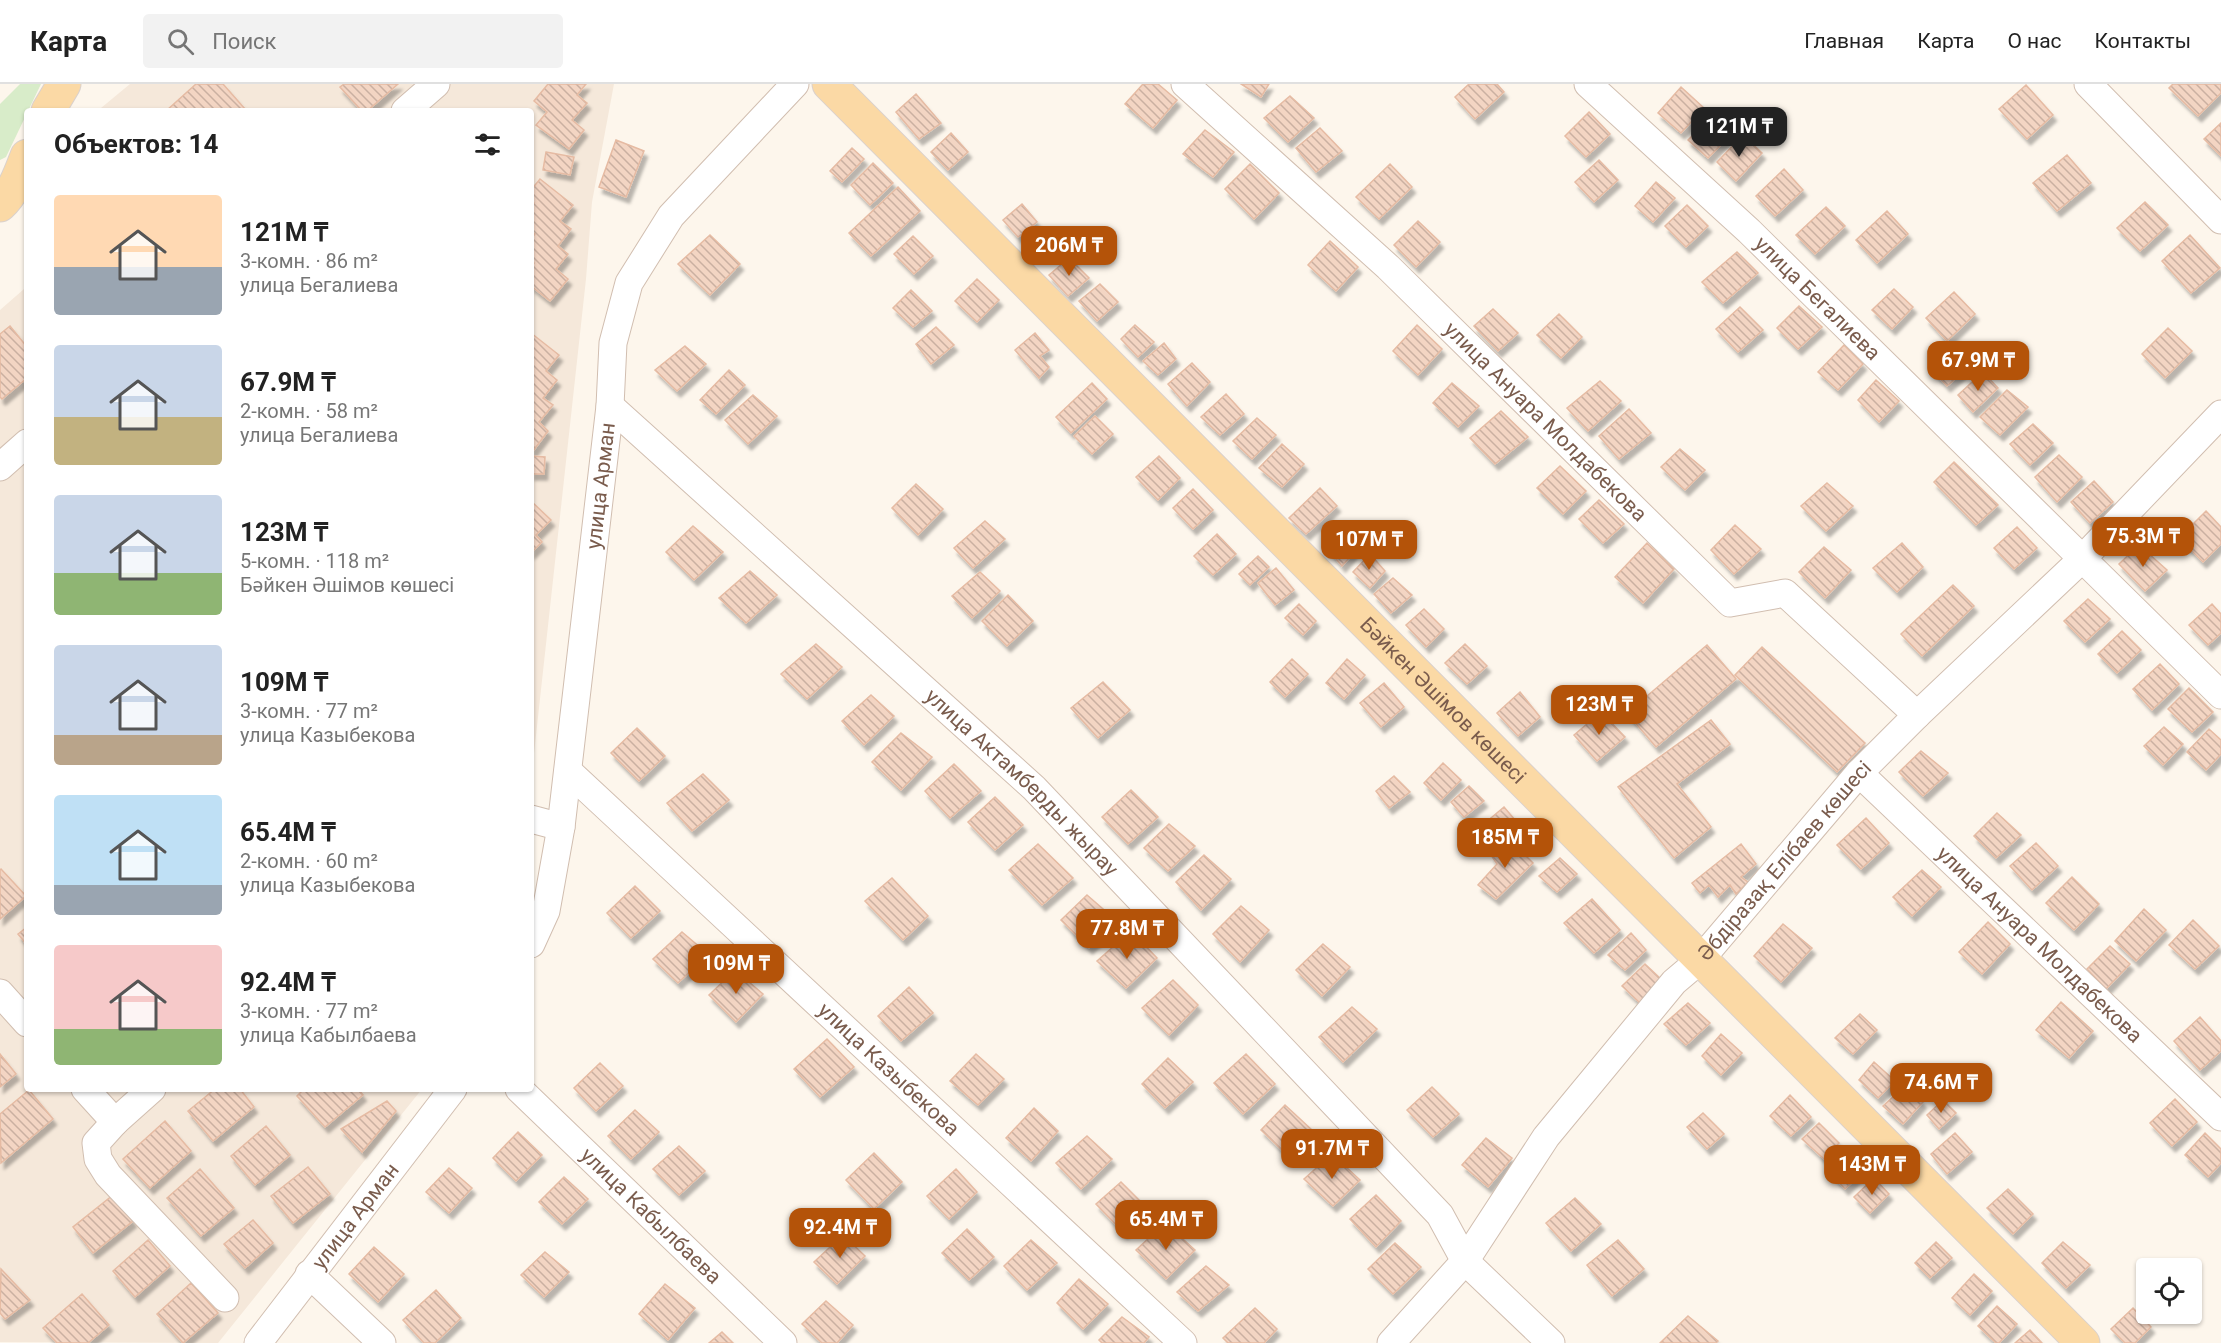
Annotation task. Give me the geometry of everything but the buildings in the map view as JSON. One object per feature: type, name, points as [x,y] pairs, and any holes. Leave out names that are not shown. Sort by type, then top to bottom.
[{"type":"main road","points":[[50,108],[64,84]]},
{"type":"main road","name":"Бәйкен Әшімов көшесі","points":[[833,85],[2083,1343]]},
{"type":"main road","points":[[3,201],[18,181],[24,164]]},
{"type":"street","points":[[408,108],[436,84]]},
{"type":"street","name":"улица Арман","points":[[534,937],[546,911],[561,827],[610,406],[613,343],[629,282],[671,216],[795,84]]},
{"type":"street","name":"улица Ануара Молдабекова","points":[[1185,84],[1388,267],[1730,603],[1785,593],[1917,715]]},
{"type":"street","name":"улица Бегалиева","points":[[1588,84],[1749,231],[2221,695]]},
{"type":"street","points":[[2088,84],[2221,220]]},
{"type":"street","name":"улица Актамберды жырау","points":[[610,406],[1034,788],[1440,1215],[1465,1261],[1551,1343]]},
{"type":"street","name":"Әбдіразақ Елібаев көшесі","points":[[1391,1343],[1465,1261],[1545,1137],[1674,982],[1700,960],[1859,773],[1917,715],[2082,560],[2221,414]]},
{"type":"street","points":[[0,467],[24,446]]},
{"type":"street","name":"улица Казыбекова","points":[[568,771],[1183,1343]]},
{"type":"street","name":"улица Ануара Молдабекова","points":[[1859,773],[2221,1117]]},
{"type":"street","points":[[534,820],[561,827]]},
{"type":"street","points":[[0,993],[24,1020]]},
{"type":"street","points":[[89,1092],[115,1122]]},
{"type":"street","points":[[149,1092],[115,1122],[96,1143],[98,1159],[108,1175],[225,1298]]},
{"type":"street","name":"улица Арман","points":[[258,1343],[451,1092]]},
{"type":"street","name":"улица Кабылбаева","points":[[522,1092],[783,1343]]},
{"type":"street","points":[[309,1274],[382,1343]]},
{"type":"shaded area","points":[[130,84],[614,84],[592,202],[586,279],[534,754],[534,108],[101,108]]},
{"type":"shaded area","points":[[24,289],[24,1092],[420,1092],[218,1343],[0,1342],[0,310]]},
{"type":"green space","points":[[20,84],[41,84],[29,108],[24,108],[24,119],[6,157],[0,160],[0,104]]}]
